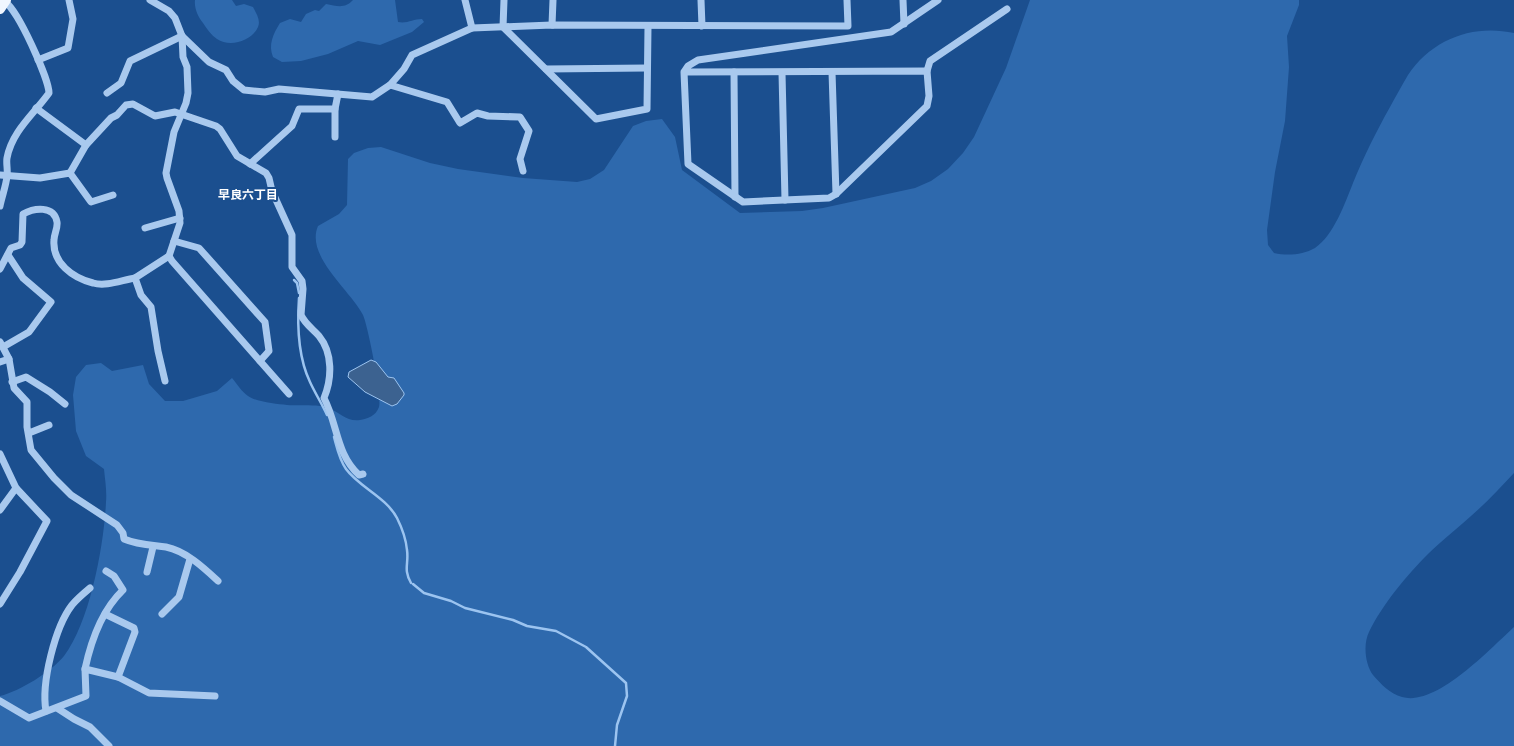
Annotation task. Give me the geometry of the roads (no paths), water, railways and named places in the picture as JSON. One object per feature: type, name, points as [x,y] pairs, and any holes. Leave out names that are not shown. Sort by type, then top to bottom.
[{"type":"street","points":[[38,60],[68,48],[73,19],[69,0]]},
{"type":"street","points":[[0,269],[11,248],[20,245],[22,242],[22,214],[31,209],[44,209],[52,212],[58,225],[54,240],[55,253],[65,270],[94,284],[103,284],[135,278],[169,256],[180,218],[166,178],[166,172],[174,132],[182,114],[188,93],[187,67],[183,57],[182,36],[175,18],[170,11],[150,0]]},
{"type":"street","points":[[465,0],[472,28]]},
{"type":"street","points":[[504,0],[503,27],[596,119],[647,109],[648,27]]},
{"type":"street","points":[[552,25],[553,0]]},
{"type":"street","points":[[701,0],[702,26]]},
{"type":"street","points":[[847,0],[848,37]]},
{"type":"street","points":[[903,0],[904,24]]},
{"type":"street","points":[[938,0],[891,32],[848,37],[698,60],[688,66],[684,72],[688,164],[742,202],[829,198],[836,194],[927,106],[929,96],[927,71],[930,61],[1007,9]]},
{"type":"street","points":[[0,206],[6,158],[12,142],[26,118],[49,93],[38,60],[12,7],[4,4]]},
{"type":"street","points":[[182,36],[210,62],[226,70],[232,81],[244,90],[265,92],[279,89],[372,97],[390,85],[404,69],[412,55],[472,28],[552,25],[648,27],[848,26]]},
{"type":"street","points":[[107,93],[121,83],[130,61],[182,36]]},
{"type":"street","points":[[546,69],[647,68]]},
{"type":"street","points":[[684,72],[782,73],[927,71]]},
{"type":"street","points":[[734,72],[735,197]]},
{"type":"street","points":[[832,72],[836,194]]},
{"type":"street","points":[[782,73],[785,200]]},
{"type":"street","points":[[390,85],[446,102],[460,123],[477,113],[488,116],[520,117],[529,130],[520,159],[523,171]]},
{"type":"street","points":[[334,137],[335,109],[338,94]]},
{"type":"street","points":[[70,173],[86,145],[110,118],[117,115],[126,105],[133,104],[155,116],[175,112],[220,128],[237,156],[266,173],[292,236],[292,267],[302,281],[303,289],[301,315],[322,339],[329,359],[329,378],[324,398],[331,411],[344,457],[350,467],[360,475],[363,474]]},
{"type":"street","points":[[36,108],[86,145]]},
{"type":"street","points":[[250,164],[292,126],[299,109],[335,109]]},
{"type":"street","points":[[4,175],[40,178],[70,173]]},
{"type":"street","points":[[70,173],[91,202],[113,195]]},
{"type":"street","points":[[145,228],[180,218]]},
{"type":"street","points":[[174,242],[199,248],[265,322],[269,352],[260,361]]},
{"type":"street","points":[[8,255],[22,278],[51,302],[29,332],[2,344],[9,359],[14,388],[27,402],[27,426],[31,450],[54,478],[71,495],[117,525],[123,533],[124,539],[138,544],[167,547],[190,559],[218,581]]},
{"type":"street","points":[[169,256],[289,394]]},
{"type":"street","points":[[135,278],[141,295],[151,307],[158,351],[165,381]]},
{"type":"street","points":[[0,362],[9,359]]},
{"type":"street","points":[[12,382],[26,377],[50,392],[65,404]]},
{"type":"street","points":[[29,433],[49,425]]},
{"type":"street","points":[[0,455],[16,488],[46,520],[20,572],[0,604]]},
{"type":"street","points":[[0,510],[16,488]]},
{"type":"street","points":[[147,572],[154,546]]},
{"type":"street","points":[[162,614],[179,597],[190,559]]},
{"type":"street","points":[[0,701],[29,718],[86,696],[86,669],[89,652],[112,601],[123,590],[114,576],[106,571]]},
{"type":"street","points":[[46,711],[46,685],[62,620],[72,604],[90,588]]},
{"type":"street","points":[[105,614],[134,628],[135,632],[118,677]]},
{"type":"street","points":[[86,669],[118,677],[149,693],[215,696]]},
{"type":"street","points":[[57,708],[74,719],[90,726],[109,746]]},
{"type":"waterway","points":[[294,280],[297,283],[299,293]]},
{"type":"waterway","points":[[299,298],[298,330],[303,362],[310,382],[327,415]]},
{"type":"waterway","points":[[334,437],[340,457],[346,469],[351,475],[386,504],[397,518],[406,542],[407,574],[411,583]]},
{"type":"waterway","points":[[413,584],[424,593],[451,601],[465,608],[513,620],[527,626],[556,631],[586,647],[626,683],[627,696],[617,725],[615,746]]},
{"type":"district","name":"早良六丁目","points":[[248,194]]}]
